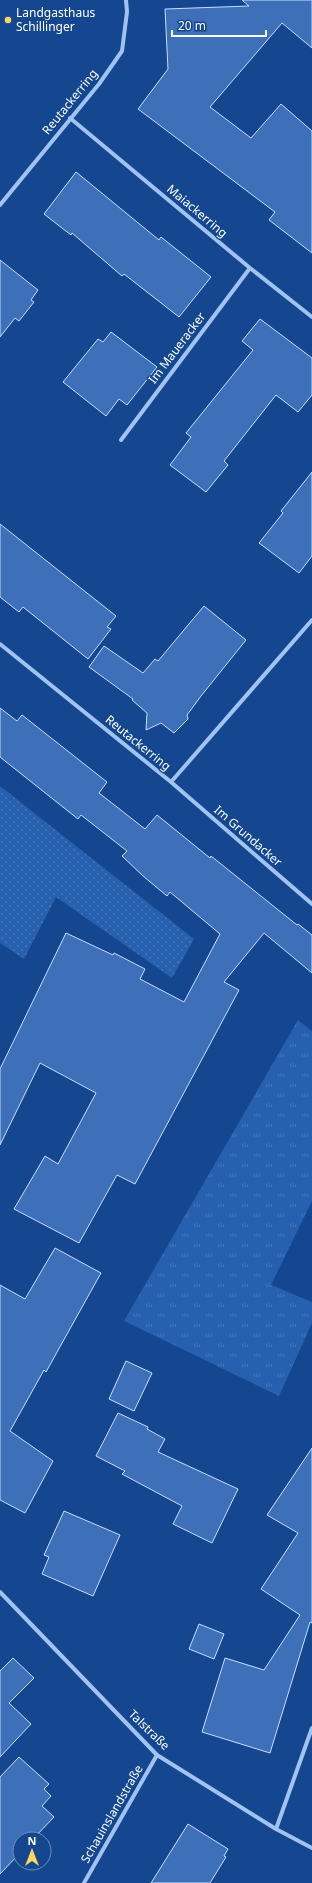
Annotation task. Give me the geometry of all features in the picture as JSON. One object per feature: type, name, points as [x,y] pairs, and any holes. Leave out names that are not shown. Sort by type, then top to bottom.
[{"type":"street","name":"Reutackerring","points":[[0,205],[99,84],[122,51],[127,12],[126,0]]},
{"type":"street","name":"Maiackerring","points":[[70,118],[250,268],[312,317]]},
{"type":"street","name":"Im Maueracker","points":[[121,440],[250,268]]},
{"type":"street","name":"Reutackerring","points":[[0,644],[171,782],[312,620]]},
{"type":"street","name":"Im Grundacker","points":[[171,782],[312,904]]},
{"type":"street","name":"Talstraße","points":[[0,1592],[157,1755],[276,1829],[312,1848]]},
{"type":"street","points":[[276,1829],[312,1728]]},
{"type":"street","name":"Schauinslandstraße","points":[[84,1883],[157,1755]]},
{"type":"green space","points":[[0,786],[194,939],[172,978],[56,897],[24,959],[0,943]]},
{"type":"green space","points":[[298,1020],[312,1031],[312,1201],[271,1285],[312,1302],[312,1323],[279,1396],[124,1321]]},
{"type":"building","points":[[242,0],[312,0],[312,48],[282,23],[210,107],[251,138],[281,104],[312,131],[312,253],[269,220],[275,212],[138,109],[168,69],[165,9],[249,6]]},
{"type":"building","points":[[76,172],[159,240],[161,237],[211,277],[179,317],[124,274],[122,276],[72,233],[71,235],[44,214]]},
{"type":"building","points":[[0,260],[38,290],[31,300],[34,302],[19,321],[15,318],[0,337]]},
{"type":"building","points":[[260,319],[312,358],[312,395],[298,412],[276,395],[224,461],[228,465],[206,492],[170,465],[191,437],[186,433],[253,350],[242,341]]},
{"type":"building","points":[[111,332],[157,367],[127,405],[119,399],[106,416],[63,382],[98,339],[103,342]]},
{"type":"building","points":[[312,472],[312,556],[299,573],[259,543],[283,513],[281,511]]},
{"type":"building","points":[[0,524],[116,616],[107,627],[111,629],[88,659],[23,607],[19,612],[0,597]]},
{"type":"building","points":[[204,606],[246,640],[187,715],[188,719],[174,733],[161,723],[146,730],[147,713],[132,700],[133,699],[89,667],[104,646],[143,673],[155,659],[158,661]]},
{"type":"building","points":[[0,708],[17,721],[22,715],[107,782],[99,793],[145,829],[157,815],[210,858],[211,856],[297,925],[298,924],[312,935],[312,973],[264,933],[224,982],[239,990],[135,1184],[117,1175],[79,1243],[14,1209],[45,1156],[58,1164],[96,1093],[40,1063],[0,1145],[0,1069],[66,933],[113,955],[114,953],[145,969],[140,979],[184,1002],[220,934],[170,892],[167,896],[143,876],[122,856],[127,851],[81,815],[78,819],[0,757]]},
{"type":"building","points":[[55,1248],[101,1273],[46,1372],[44,1370],[10,1431],[53,1461],[25,1513],[0,1500],[0,1285],[25,1299]]},
{"type":"building","points":[[126,1361],[152,1373],[134,1411],[109,1399]]},
{"type":"building","points":[[118,1413],[148,1427],[147,1429],[165,1439],[158,1452],[238,1489],[212,1543],[173,1524],[182,1506],[122,1474],[125,1471],[96,1456]]},
{"type":"building","points":[[312,1448],[312,1623],[310,1622],[270,1753],[202,1732],[225,1658],[264,1670],[300,1615],[261,1589],[298,1533],[267,1515]]},
{"type":"building","points":[[64,1511],[120,1535],[93,1596],[42,1574],[49,1557],[44,1555]]},
{"type":"building","points":[[199,1624],[224,1634],[214,1659],[189,1649]]},
{"type":"building","points":[[13,1658],[34,1678],[9,1703],[31,1724],[0,1757],[0,1671]]},
{"type":"building","points":[[19,1757],[49,1784],[44,1789],[51,1796],[42,1806],[54,1817],[41,1831],[12,1831],[12,1861],[0,1874],[0,1777]]},
{"type":"building","points":[[188,1824],[228,1849],[224,1856],[226,1857],[210,1883],[151,1883]]},
{"type":"place","name":"Landgasthaus Schillinger","points":[[8,20]]}]
